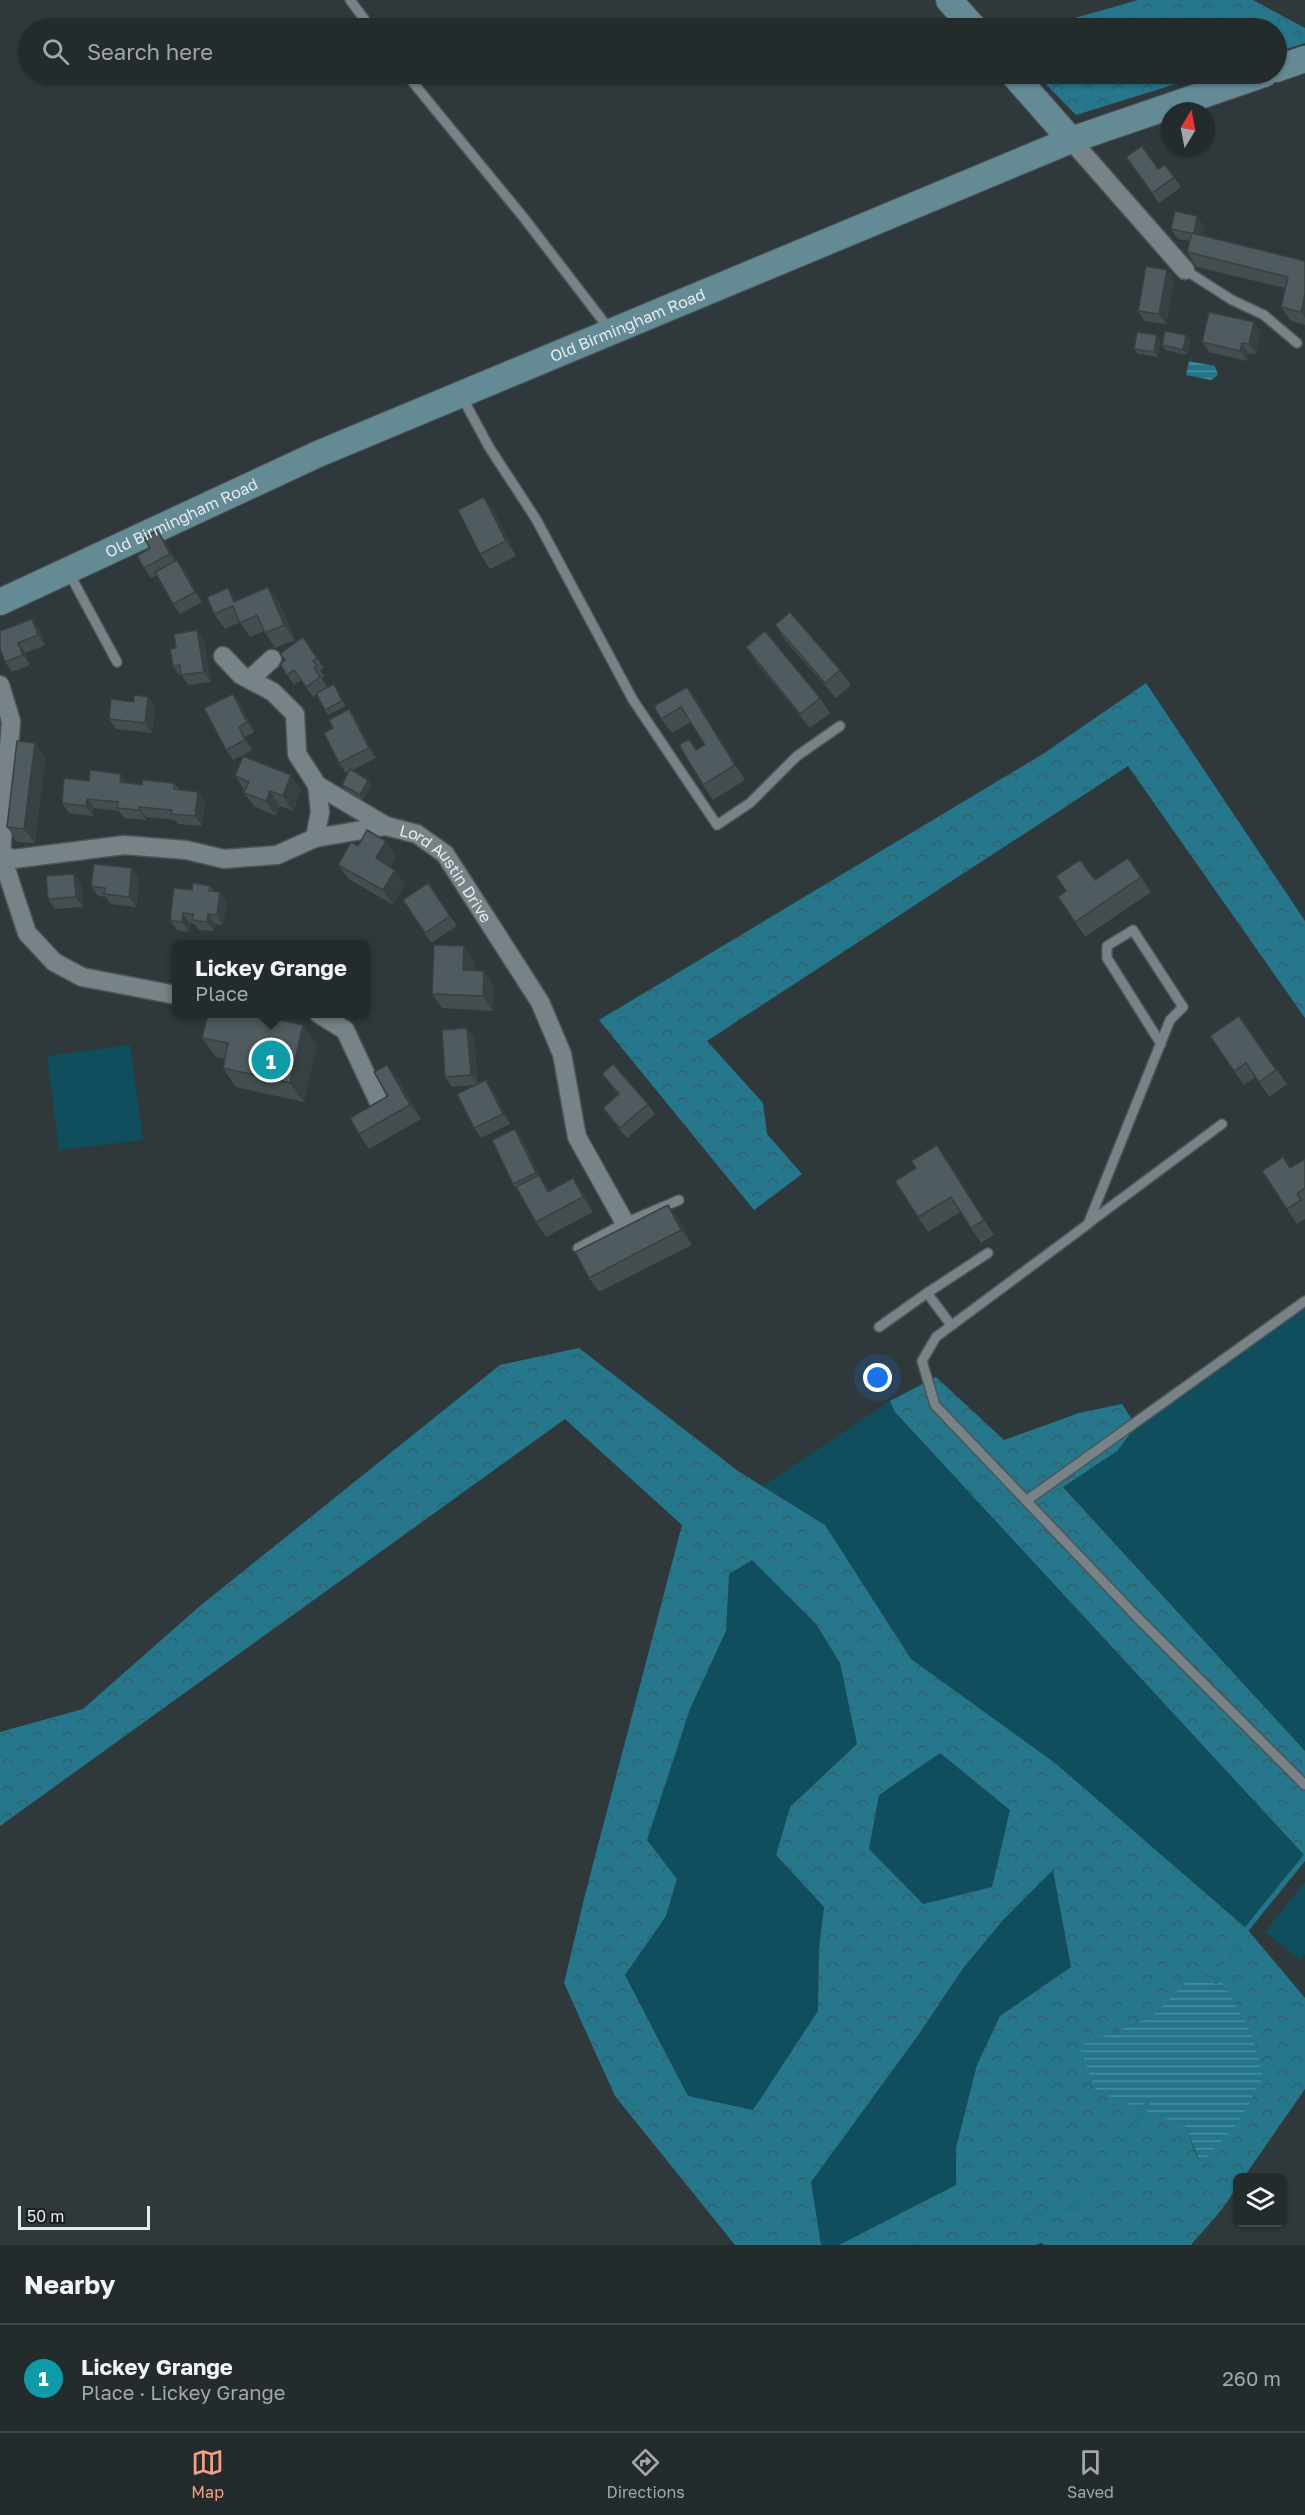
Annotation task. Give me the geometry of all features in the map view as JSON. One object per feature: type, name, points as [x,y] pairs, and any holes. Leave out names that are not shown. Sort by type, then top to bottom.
[{"type":"main road","points":[[949,0],[965,18]]},
{"type":"main road","points":[[1287,65],[1305,59]]},
{"type":"main road","points":[[1022,84],[1071,140]]},
{"type":"main road","name":"Old Birmingham Road","points":[[0,602],[318,454],[1071,140],[1235,84]]},
{"type":"street","points":[[1071,140],[1185,270]]},
{"type":"street","points":[[223,656],[241,675],[273,692],[295,714],[297,754],[317,785],[386,826]]},
{"type":"street","points":[[250,679],[272,659]]},
{"type":"street","points":[[0,685],[11,721],[0,854],[27,933],[54,962],[82,977],[172,994]]},
{"type":"street","points":[[315,838],[320,812],[317,785]]},
{"type":"street","name":"Lord Austin Drive","points":[[0,854],[13,859],[124,845],[186,850],[224,859],[277,855],[315,838],[386,826],[417,834],[445,854],[540,1002],[562,1054],[577,1137],[624,1223]]},
{"type":"street","points":[[326,1018],[345,1030],[383,1111]]},
{"type":"lane","points":[[350,0],[364,18]]},
{"type":"lane","points":[[414,84],[524,218],[612,332]]},
{"type":"lane","points":[[1185,270],[1225,296],[1264,315],[1297,343]]},
{"type":"lane","points":[[460,395],[489,447],[536,519],[633,700],[717,825],[750,803],[798,756],[840,726]]},
{"type":"lane","points":[[68,571],[117,662]]},
{"type":"lane","points":[[1088,1224],[1161,1044],[1170,1020],[1183,1007],[1133,930],[1107,946],[1107,958],[1161,1044]]},
{"type":"lane","points":[[1222,1124],[951,1325],[936,1337],[922,1361],[935,1406],[1137,1617],[1305,1785]]},
{"type":"lane","points":[[578,1248],[624,1223],[678,1200]]},
{"type":"lane","points":[[879,1326],[988,1253]]},
{"type":"lane","points":[[927,1293],[951,1325]]},
{"type":"lane","points":[[1026,1501],[1305,1301]]},
{"type":"shaded area","points":[[1189,361],[1215,366],[1218,375],[1211,380],[1186,375]]},
{"type":"shaded area","points":[[130,1045],[143,1140],[59,1150],[47,1056]]},
{"type":"shaded area","points":[[1305,1296],[1305,1751],[1052,1474],[1259,1331]]},
{"type":"shaded area","points":[[890,1401],[895,1412],[1305,1856],[1246,1930],[1055,1763],[911,1659],[825,1525],[763,1486]]},
{"type":"shaded area","points":[[752,1559],[816,1624],[840,1663],[857,1744],[790,1807],[776,1855],[824,1907],[819,1947],[818,2011],[753,2110],[688,2096],[625,1974],[666,1916],[677,1879],[646,1841],[690,1709],[726,1631],[728,1574]]},
{"type":"shaded area","points":[[940,1753],[1010,1810],[992,1887],[923,1904],[869,1849],[879,1795]]},
{"type":"shaded area","points":[[1053,1869],[1071,1967],[1000,2016],[956,2148],[956,2185],[839,2245],[821,2245],[811,2182],[919,2034],[964,1967],[1003,1920]]},
{"type":"shaded area","points":[[1305,1882],[1305,1954],[1300,1960],[1265,1932]]},
{"type":"shaded area","points":[[1219,1977],[1252,2034],[1263,2077],[1239,2122],[1201,2164],[1185,2126],[1096,2091],[1079,2046],[1153,2016],[1190,1978]]},
{"type":"green space","points":[[1138,0],[1253,0],[1286,18],[1075,18]]},
{"type":"green space","points":[[1287,18],[1305,28],[1305,43],[1287,49]]},
{"type":"green space","points":[[1046,84],[1176,84],[1076,115]]},
{"type":"green space","points":[[1146,683],[1305,921],[1305,1018],[1128,766],[707,1041],[763,1103],[767,1134],[802,1174],[754,1210],[599,1020],[1043,754]]},
{"type":"green space","points":[[579,1348],[738,1471],[825,1525],[911,1659],[1055,1763],[1247,1929],[1305,1998],[1305,2089],[1247,2173],[1233,2173],[1232,2194],[1191,2245],[1044,2245],[1042,2243],[1035,2245],[839,2245],[956,2185],[956,2148],[977,2065],[1000,2016],[1071,1967],[1053,1870],[1003,1920],[964,1967],[919,2034],[811,2182],[821,2245],[735,2245],[615,2096],[564,1983],[682,1525],[565,1419],[0,1826],[0,1732],[83,1709],[200,1606],[500,1365]],"holes":[[[752,1560],[816,1624],[840,1663],[857,1744],[790,1807],[776,1855],[824,1907],[819,1947],[818,2011],[753,2110],[688,2096],[625,1975],[666,1916],[677,1879],[647,1840],[690,1709],[726,1631],[729,1574]],[[940,1753],[1010,1810],[992,1887],[923,1904],[869,1849],[879,1795]],[[1153,2016],[1200,2164],[1185,2126],[1144,2108],[1080,2046]]]},
{"type":"green space","points":[[936,1377],[1004,1440],[1079,1413],[1122,1404],[1136,1426],[1117,1451],[1063,1487],[1305,1751],[1305,1856],[895,1412],[890,1401]]},
{"type":"building","points":[[1142,146],[1158,169],[1165,165],[1174,177],[1152,193],[1126,157]]},
{"type":"building","points":[[1175,211],[1197,216],[1194,234],[1171,229]]},
{"type":"building","points":[[1192,233],[1305,261],[1305,294],[1301,312],[1281,307],[1288,277],[1187,252]]},
{"type":"building","points":[[1146,266],[1167,270],[1159,314],[1138,311]]},
{"type":"building","points":[[1209,312],[1254,322],[1249,344],[1242,343],[1240,351],[1202,342]]},
{"type":"building","points":[[1165,331],[1186,335],[1183,350],[1162,345]]},
{"type":"building","points":[[1137,332],[1157,335],[1154,352],[1134,349]]},
{"type":"building","points":[[484,497],[506,541],[480,554],[458,510]]},
{"type":"building","points":[[157,530],[170,554],[144,568],[137,556],[150,548],[144,538]]},
{"type":"building","points":[[177,560],[195,592],[173,604],[155,572]]},
{"type":"building","points":[[268,587],[284,625],[265,633],[257,615],[240,623],[233,606],[214,614],[207,597],[228,588],[234,602]]},
{"type":"building","points":[[790,612],[840,670],[825,683],[775,625]]},
{"type":"building","points":[[32,619],[38,635],[18,643],[23,655],[5,662],[0,649],[0,631]]},
{"type":"building","points":[[197,630],[204,672],[181,675],[180,665],[173,666],[170,649],[176,648],[174,634]]},
{"type":"building","points":[[765,631],[820,698],[800,714],[746,647]]},
{"type":"building","points":[[303,637],[317,658],[313,661],[317,666],[314,668],[320,677],[306,687],[294,670],[287,675],[280,664],[285,660],[280,654]]},
{"type":"building","points":[[334,684],[342,701],[325,710],[316,693]]},
{"type":"building","points":[[687,687],[735,765],[703,785],[679,745],[689,739],[696,750],[705,745],[681,707],[661,719],[654,706]]},
{"type":"building","points":[[233,694],[247,722],[239,727],[245,740],[226,750],[204,708]]},
{"type":"building","points":[[134,695],[148,697],[145,723],[109,719],[111,699],[134,702]]},
{"type":"building","points":[[349,709],[369,748],[339,763],[324,733],[333,728],[329,720]]},
{"type":"building","points":[[17,741],[35,743],[24,829],[7,827]]},
{"type":"building","points":[[243,756],[291,775],[283,796],[270,791],[266,801],[244,793],[249,782],[235,776]]},
{"type":"building","points":[[350,769],[368,780],[360,795],[342,785]]},
{"type":"building","points":[[90,770],[121,774],[120,782],[142,785],[142,780],[174,783],[174,789],[198,792],[195,816],[171,814],[172,810],[117,808],[118,802],[87,799],[86,806],[62,803],[64,778],[89,781]]},
{"type":"building","points":[[367,830],[386,841],[376,858],[395,870],[383,890],[338,865],[351,842],[358,846]]},
{"type":"building","points":[[1128,858],[1141,877],[1075,922],[1058,897],[1066,891],[1056,876],[1080,860],[1095,880]]},
{"type":"building","points":[[94,864],[132,868],[129,897],[104,894],[105,888],[91,886]]},
{"type":"building","points":[[74,874],[76,897],[48,899],[46,876]]},
{"type":"building","points":[[193,883],[210,886],[209,891],[220,892],[217,915],[208,914],[207,922],[192,920],[193,914],[183,913],[182,922],[170,920],[174,888],[192,890]]},
{"type":"building","points":[[428,883],[450,916],[425,933],[403,900]]},
{"type":"building","points":[[434,945],[464,946],[463,970],[484,971],[483,996],[432,994]]},
{"type":"building","points":[[1239,1016],[1276,1070],[1259,1082],[1246,1063],[1234,1071],[1210,1036]]},
{"type":"building","points":[[207,1018],[272,1018],[303,1025],[290,1083],[223,1068],[228,1043],[202,1038]]},
{"type":"building","points":[[467,1028],[471,1075],[445,1077],[442,1030]]},
{"type":"building","points":[[613,1064],[648,1104],[620,1128],[603,1108],[619,1094],[602,1074]]},
{"type":"building","points":[[387,1065],[410,1105],[359,1134],[350,1118],[388,1096],[374,1072]]},
{"type":"building","points":[[486,1080],[503,1114],[474,1128],[457,1094]]},
{"type":"building","points":[[515,1129],[536,1173],[513,1184],[492,1140]]},
{"type":"building","points":[[937,1145],[984,1220],[971,1228],[951,1197],[918,1217],[895,1181],[916,1168],[911,1161]]},
{"type":"building","points":[[1283,1157],[1290,1168],[1305,1159],[1305,1188],[1297,1194],[1301,1200],[1287,1209],[1262,1171]]},
{"type":"building","points":[[539,1175],[548,1192],[573,1178],[583,1197],[536,1222],[516,1187]]},
{"type":"building","points":[[668,1205],[681,1230],[589,1278],[575,1252]]},
{"type":"waterway","points":[[1216,1982],[1246,1930],[1305,1857]]},
{"type":"waterway","points":[[915,2245],[932,2229],[1004,2216],[1071,2210],[1113,2163],[1148,2102]]},
{"type":"place","name":"Lickey Grange","points":[[271,1060]]}]
